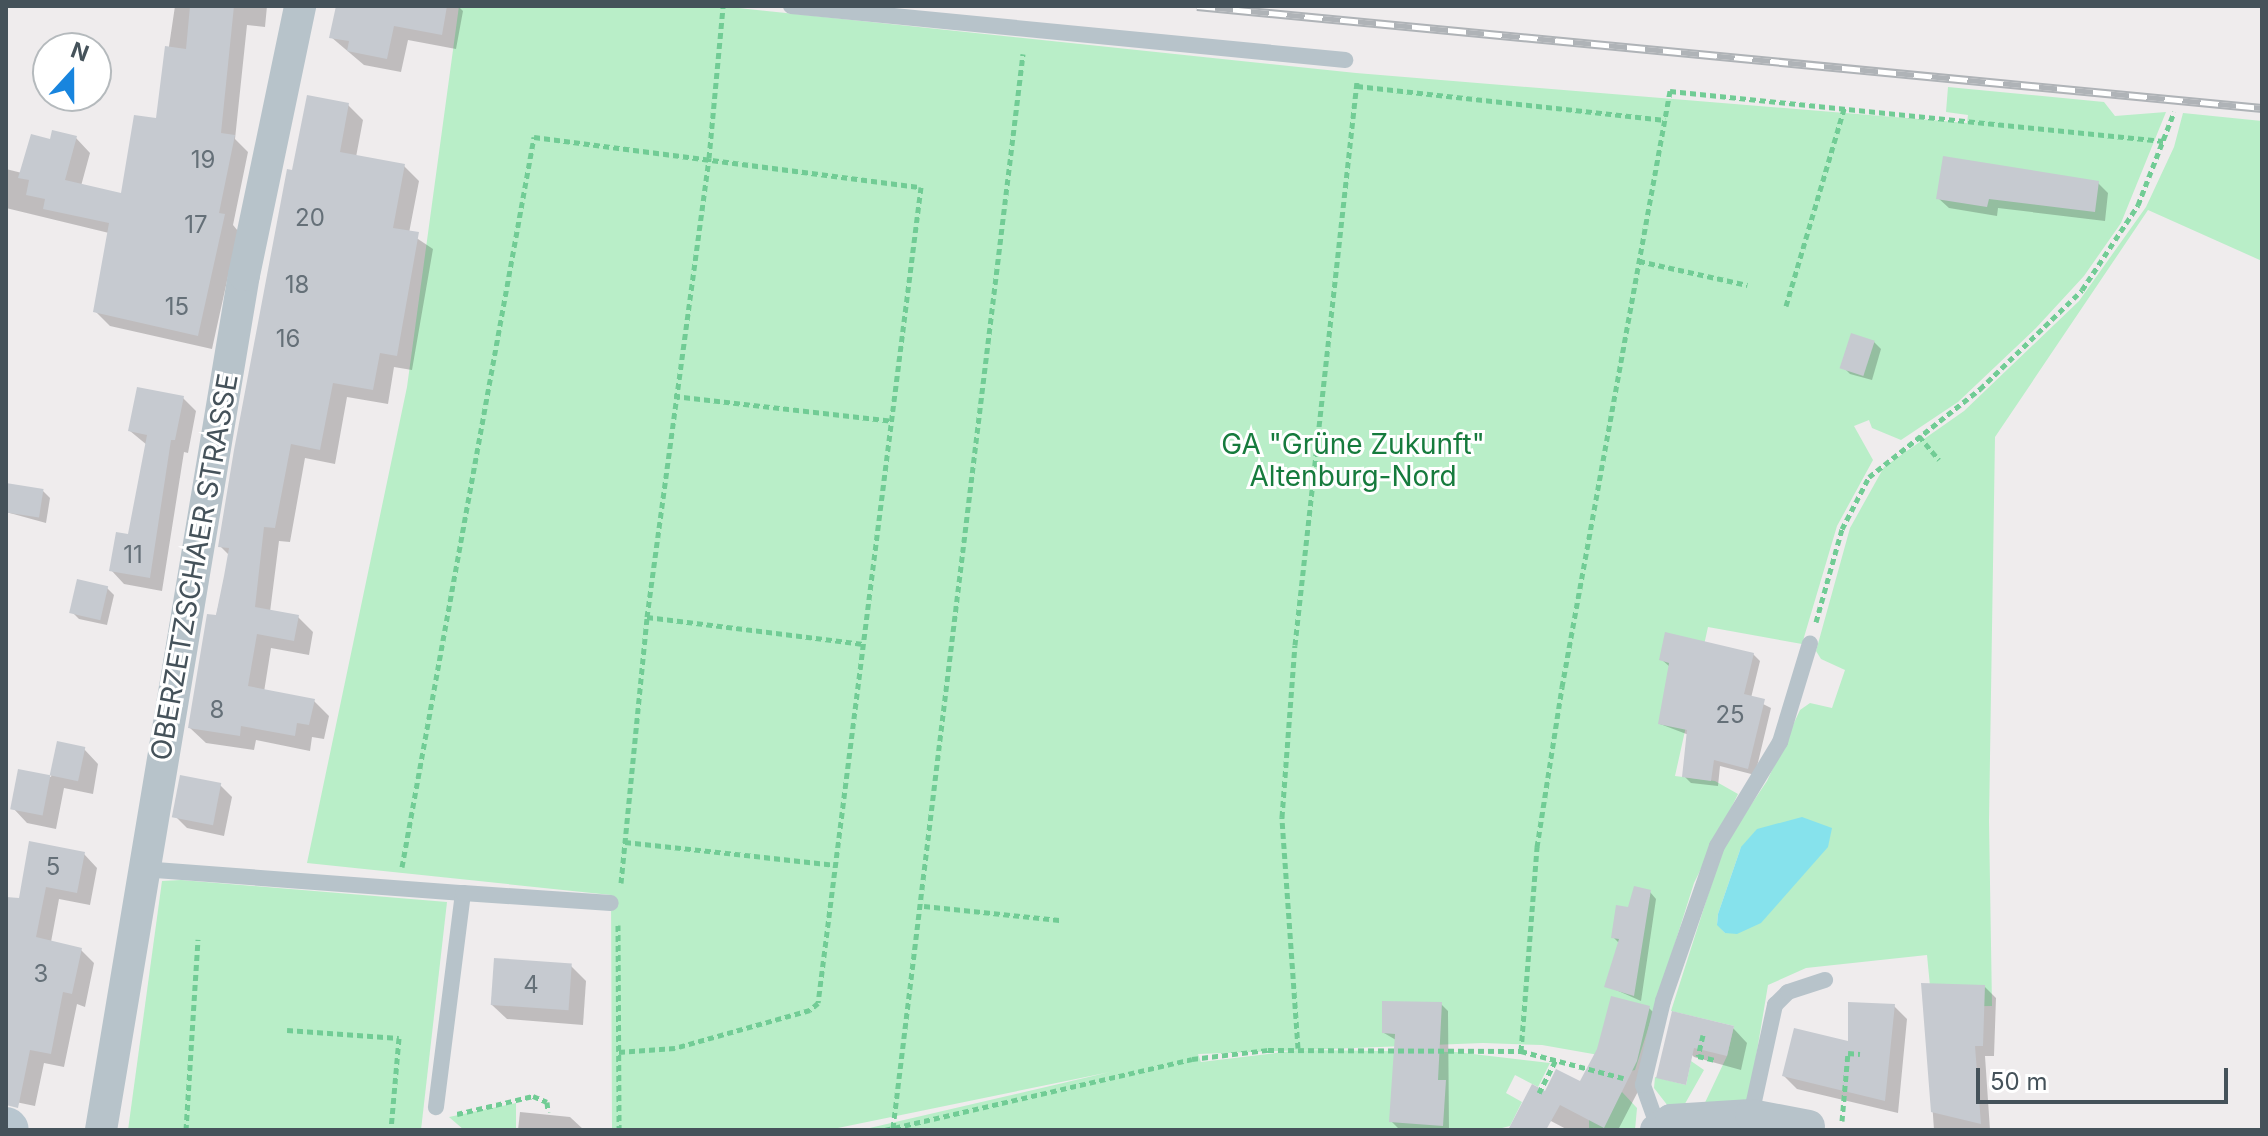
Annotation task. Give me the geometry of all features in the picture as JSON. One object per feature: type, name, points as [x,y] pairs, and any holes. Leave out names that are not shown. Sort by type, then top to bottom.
[{"type":"street","name":"OBERZETZSCHAER STRASSE","points":[[101,1130],[142,869],[244,275],[300,6]]},
{"type":"street","points":[[1657,1128],[1671,1120],[1751,1115],[1794,1126]]},
{"type":"lane","points":[[791,6],[1345,60]]},
{"type":"lane","points":[[1657,1128],[1643,1085],[1697,897],[1740,801],[1780,742],[1810,643]]},
{"type":"lane","points":[[142,869],[615,904]]},
{"type":"lane","points":[[443,1111],[463,893]]},
{"type":"lane","points":[[1751,1115],[1775,1005],[1788,992],[1825,980]]},
{"type":"path","points":[[619,1130],[615,904],[625,842],[647,617],[674,396],[709,158],[723,6]]},
{"type":"path","points":[[893,1128],[924,906],[1026,29]]},
{"type":"path","points":[[1298,1048],[1282,817],[1295,645],[1357,86],[1345,60]]},
{"type":"path","points":[[1357,86],[1665,120]]},
{"type":"path","points":[[1521,1051],[1537,847],[1670,91],[2166,139]]},
{"type":"path","points":[[1786,306],[1845,106]]},
{"type":"path","points":[[1810,643],[1852,507],[1883,462],[1980,389],[2082,290],[2138,205],[2174,112]]},
{"type":"path","points":[[398,887],[534,137],[921,187],[823,987],[810,1010],[675,1048],[618,1052]]},
{"type":"path","points":[[1639,261],[1747,285]]},
{"type":"path","points":[[674,396],[892,421]]},
{"type":"path","points":[[1919,436],[1939,460]]},
{"type":"path","points":[[647,617],[863,644]]},
{"type":"path","points":[[625,842],[836,865]]},
{"type":"path","points":[[924,906],[1059,920]]},
{"type":"path","points":[[186,1130],[198,939]]},
{"type":"path","points":[[287,1030],[399,1038],[391,1130]]},
{"type":"path","points":[[1703,1035],[1698,1056],[1715,1060]]},
{"type":"path","points":[[885,1130],[1224,1053],[1298,1048],[1521,1051],[1643,1085]]},
{"type":"path","points":[[1841,1130],[1848,1053],[1860,1054]]},
{"type":"path","points":[[1539,1093],[1556,1059]]},
{"type":"path","points":[[443,1111],[533,1096],[547,1102],[548,1112]]},
{"type":"green space","name":"GA \"Grüne Zukunft\" Altenburg-Nord","points":[[459,6],[720,6],[1356,73],[1967,123],[1968,115],[1946,112],[1948,87],[2104,102],[2115,116],[2166,112],[2121,223],[2084,276],[2036,328],[1958,402],[1901,440],[1872,428],[1869,420],[1854,426],[1873,460],[1837,526],[1802,644],[1708,627],[1675,776],[1715,781],[1738,794],[1694,883],[1635,1070],[1627,1072],[1627,1060],[1542,1045],[1483,1043],[1301,1050],[1456,1052],[1550,1063],[1538,1087],[1515,1075],[1506,1093],[1522,1102],[1510,1126],[1494,1130],[861,1130],[1110,1072],[828,1130],[612,1130],[611,895],[307,863],[407,387]],"holes":[[[1299,1050],[1201,1062],[1198,1054]]]},
{"type":"green space","points":[[2183,113],[2262,121],[2262,261],[2148,210],[1995,437],[1989,821],[1992,1006],[1932,1007],[1927,955],[1806,968],[1768,985],[1748,1105],[1702,1109],[1727,1056],[1734,1026],[1671,1011],[1724,845],[1767,781],[1800,710],[1810,703],[1832,708],[1845,670],[1821,659],[1816,651],[1850,528],[1884,467],[1964,411],[2079,301],[2146,207],[2174,147]],"holes":[[[1741,847],[1725,933],[1717,924],[1718,914]]]},
{"type":"green space","points":[[162,881],[447,902],[421,1130],[128,1130]]},
{"type":"green space","points":[[1691,1061],[1704,1070],[1682,1109],[1668,1106],[1654,1088],[1655,1077],[1686,1085]]},
{"type":"green space","points":[[1622,1092],[1637,1108],[1635,1130],[1589,1130],[1589,1119]]},
{"type":"green space","points":[[516,1103],[516,1130],[464,1130],[449,1117]]},
{"type":"water","points":[[1802,817],[1832,828],[1828,847],[1761,923],[1737,934],[1725,933],[1717,925],[1718,914],[1741,847],[1757,829]]},
{"type":"building","points":[[190,6],[234,6],[221,133],[235,135],[219,213],[225,214],[198,336],[93,312],[109,223],[43,209],[45,199],[26,195],[29,180],[18,178],[31,134],[50,139],[52,130],[77,136],[65,180],[121,193],[134,115],[156,118],[165,46],[186,49]]},
{"type":"building","points":[[336,6],[447,6],[442,35],[394,26],[387,59],[347,51],[349,41],[329,38]]},
{"type":"building","points":[[307,95],[349,103],[340,152],[405,164],[393,228],[419,232],[397,356],[380,353],[373,390],[333,383],[320,450],[291,444],[275,528],[264,527],[255,607],[299,615],[294,641],[257,634],[248,686],[315,699],[309,725],[297,723],[295,736],[241,726],[240,736],[188,728],[207,614],[216,615],[224,576],[229,548],[218,547],[234,450],[287,169],[292,170]]},
{"type":"building","points":[[1943,156],[2099,181],[2095,212],[1989,199],[1987,207],[1936,199]]},
{"type":"building","points":[[1851,333],[1875,341],[1863,376],[1840,368]]},
{"type":"building","points":[[137,387],[184,396],[175,440],[171,440],[150,578],[109,571],[116,532],[128,534],[147,435],[128,431]]},
{"type":"building","points":[[6,483],[44,489],[39,518],[6,512]]},
{"type":"building","points":[[77,579],[108,586],[100,620],[69,613]]},
{"type":"building","points":[[1665,632],[1754,653],[1744,694],[1765,699],[1748,769],[1714,760],[1711,781],[1682,777],[1687,730],[1658,724],[1669,663],[1659,660]]},
{"type":"building","points":[[57,741],[85,747],[78,781],[50,775]]},
{"type":"building","points":[[18,769],[50,775],[43,816],[10,809]]},
{"type":"building","points":[[180,775],[221,783],[213,825],[172,817]]},
{"type":"building","points":[[29,841],[85,852],[77,893],[46,887],[36,937],[82,948],[72,994],[63,992],[51,1054],[30,1050],[18,1108],[6,1105],[6,897],[19,898]]},
{"type":"building","points":[[1634,886],[1651,890],[1634,996],[1604,987],[1619,939],[1611,938],[1616,905],[1628,907]]},
{"type":"building","points":[[494,958],[572,963],[569,1010],[491,1005]]},
{"type":"building","points":[[1921,983],[1985,985],[1983,1046],[1975,1046],[1981,1124],[1931,1112]]},
{"type":"building","points":[[1611,996],[1650,1006],[1637,1061],[1604,1128],[1560,1105],[1546,1130],[1508,1130],[1532,1084],[1545,1091],[1556,1069],[1580,1081],[1597,1049]]},
{"type":"building","points":[[1382,1001],[1442,1002],[1438,1080],[1446,1080],[1443,1126],[1389,1122],[1395,1034],[1382,1033]]},
{"type":"building","points":[[1848,1002],[1895,1004],[1885,1101],[1782,1076],[1794,1028],[1848,1041]]},
{"type":"building","points":[[1672,1011],[1734,1026],[1727,1056],[1694,1048],[1686,1085],[1656,1078]]},
{"type":"railway","points":[[1197,6],[2262,108]]}]
